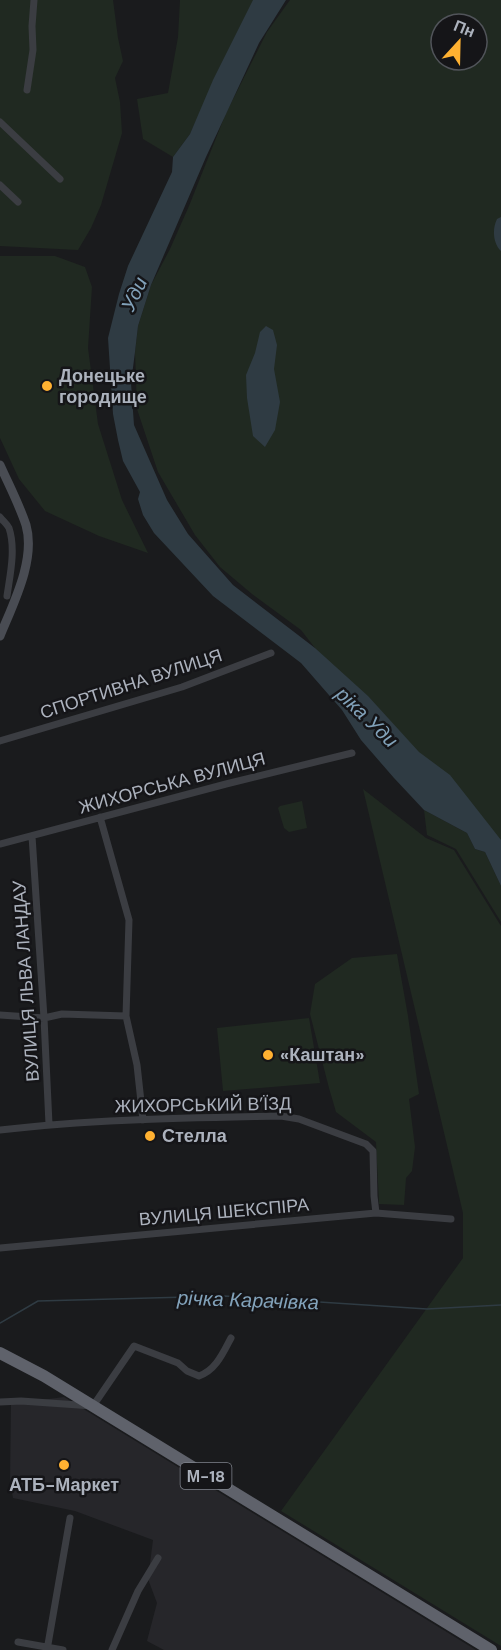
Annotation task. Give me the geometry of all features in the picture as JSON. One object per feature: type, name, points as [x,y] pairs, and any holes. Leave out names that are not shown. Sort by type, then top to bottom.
[{"type":"highway","name":"М-18","points":[[0,1353],[44,1376],[491,1650]]},
{"type":"main road","points":[[0,465],[27,527],[29,552],[8,596],[0,636]]},
{"type":"street","points":[[27,90],[33,50],[34,0]]},
{"type":"street","points":[[0,122],[60,179]]},
{"type":"street","points":[[0,185],[18,202]]},
{"type":"street","points":[[0,517],[9,526],[12,544],[8,596]]},
{"type":"street","name":"СПОРТИВНА ВУЛИЦЯ","points":[[0,741],[182,687],[271,652]]},
{"type":"street","name":"ЖИХОРСЬКА ВУЛИЦЯ","points":[[0,844],[352,753]]},
{"type":"street","points":[[99,817],[129,920],[126,1016],[137,1065],[143,1120]]},
{"type":"street","name":"ВУЛИЦЯ ЛЬВА ЛАНДАУ","points":[[32,836],[49,1124]]},
{"type":"street","points":[[0,1015],[44,1018],[62,1014],[126,1016]]},
{"type":"street","name":"ЖИХОРСЬКИЙ В’ЇЗД","points":[[0,1130],[49,1124],[143,1120],[281,1116],[299,1119],[366,1144],[373,1151],[376,1213]]},
{"type":"street","name":"ВУЛИЦЯ ШЕКСПІРА","points":[[0,1248],[376,1213],[451,1219]]},
{"type":"street","points":[[0,1402],[21,1401],[93,1406],[134,1347],[178,1363],[187,1371],[199,1376],[207,1374],[215,1365],[231,1338]]},
{"type":"street","points":[[47,1649],[70,1518]]},
{"type":"street","points":[[112,1650],[138,1591],[158,1557]]},
{"type":"street","points":[[18,1642],[47,1649],[63,1650]]},
{"type":"shaded area","points":[[0,0],[113,0],[123,61],[115,78],[120,102],[122,133],[101,205],[78,250],[0,246]]},
{"type":"shaded area","points":[[180,0],[254,0],[190,134],[173,157],[143,139],[137,99],[168,93],[178,37]]},
{"type":"shaded area","points":[[290,0],[501,0],[501,848],[315,648],[301,630],[220,567],[195,535],[158,472],[137,409],[135,352],[138,326],[151,285],[189,206],[226,113],[267,32]]},
{"type":"shaded area","name":"Донецьке городище","points":[[0,256],[55,256],[85,267],[92,287],[88,348],[98,424],[122,500],[148,553],[99,536],[45,511],[19,479],[0,438]]},
{"type":"shaded area","points":[[363,789],[426,838],[454,850],[501,926],[501,1646],[281,1511],[463,1258],[463,1213]]},
{"type":"shaded area","points":[[302,801],[307,828],[289,832],[284,828],[278,808]]},
{"type":"shaded area","points":[[424,810],[467,833],[475,849],[485,852],[501,886],[501,922],[456,849],[427,835]]},
{"type":"shaded area","points":[[397,954],[419,1094],[409,1099],[415,1147],[412,1171],[406,1178],[404,1205],[379,1204],[376,1142],[336,1112],[310,1014],[315,984],[352,958]]},
{"type":"shaded area","name":"«Каштан»","points":[[309,1018],[320,1083],[223,1091],[217,1028]]},
{"type":"shaded area","points":[[64,1397],[476,1650],[164,1650],[147,1641],[157,1603],[148,1579],[153,1540],[75,1511],[13,1498],[10,1482],[11,1404]]},
{"type":"water","points":[[253,0],[286,0],[259,43],[206,157],[151,285],[138,326],[131,383],[134,425],[167,500],[188,534],[233,585],[315,648],[368,696],[419,752],[450,775],[501,840],[501,886],[485,852],[475,849],[467,833],[424,810],[361,740],[342,710],[301,663],[213,596],[154,533],[143,515],[138,499],[140,492],[123,461],[113,414],[108,338],[119,294],[128,266],[172,172],[173,157],[190,134],[213,80]]},
{"type":"water","points":[[501,217],[501,251],[496,244],[494,231],[497,219]]},
{"type":"water","points":[[266,326],[273,330],[277,345],[274,369],[280,402],[275,430],[265,447],[253,436],[246,375],[260,332]]},
{"type":"waterway","name":"річка Карачівка","points":[[0,1323],[38,1301],[225,1296],[427,1309],[501,1305]]},
{"type":"place","name":"Донецьке городище","points":[[47,386]]},
{"type":"place","name":"«Каштан»","points":[[268,1055]]},
{"type":"place","name":"Стелла","points":[[150,1136]]},
{"type":"place","name":"АТБ-Маркет","points":[[64,1465]]},
{"type":"water label","name":"Уди","points":[[134,294]]},
{"type":"water label","name":"ріка Уди","points":[[367,717]]}]
